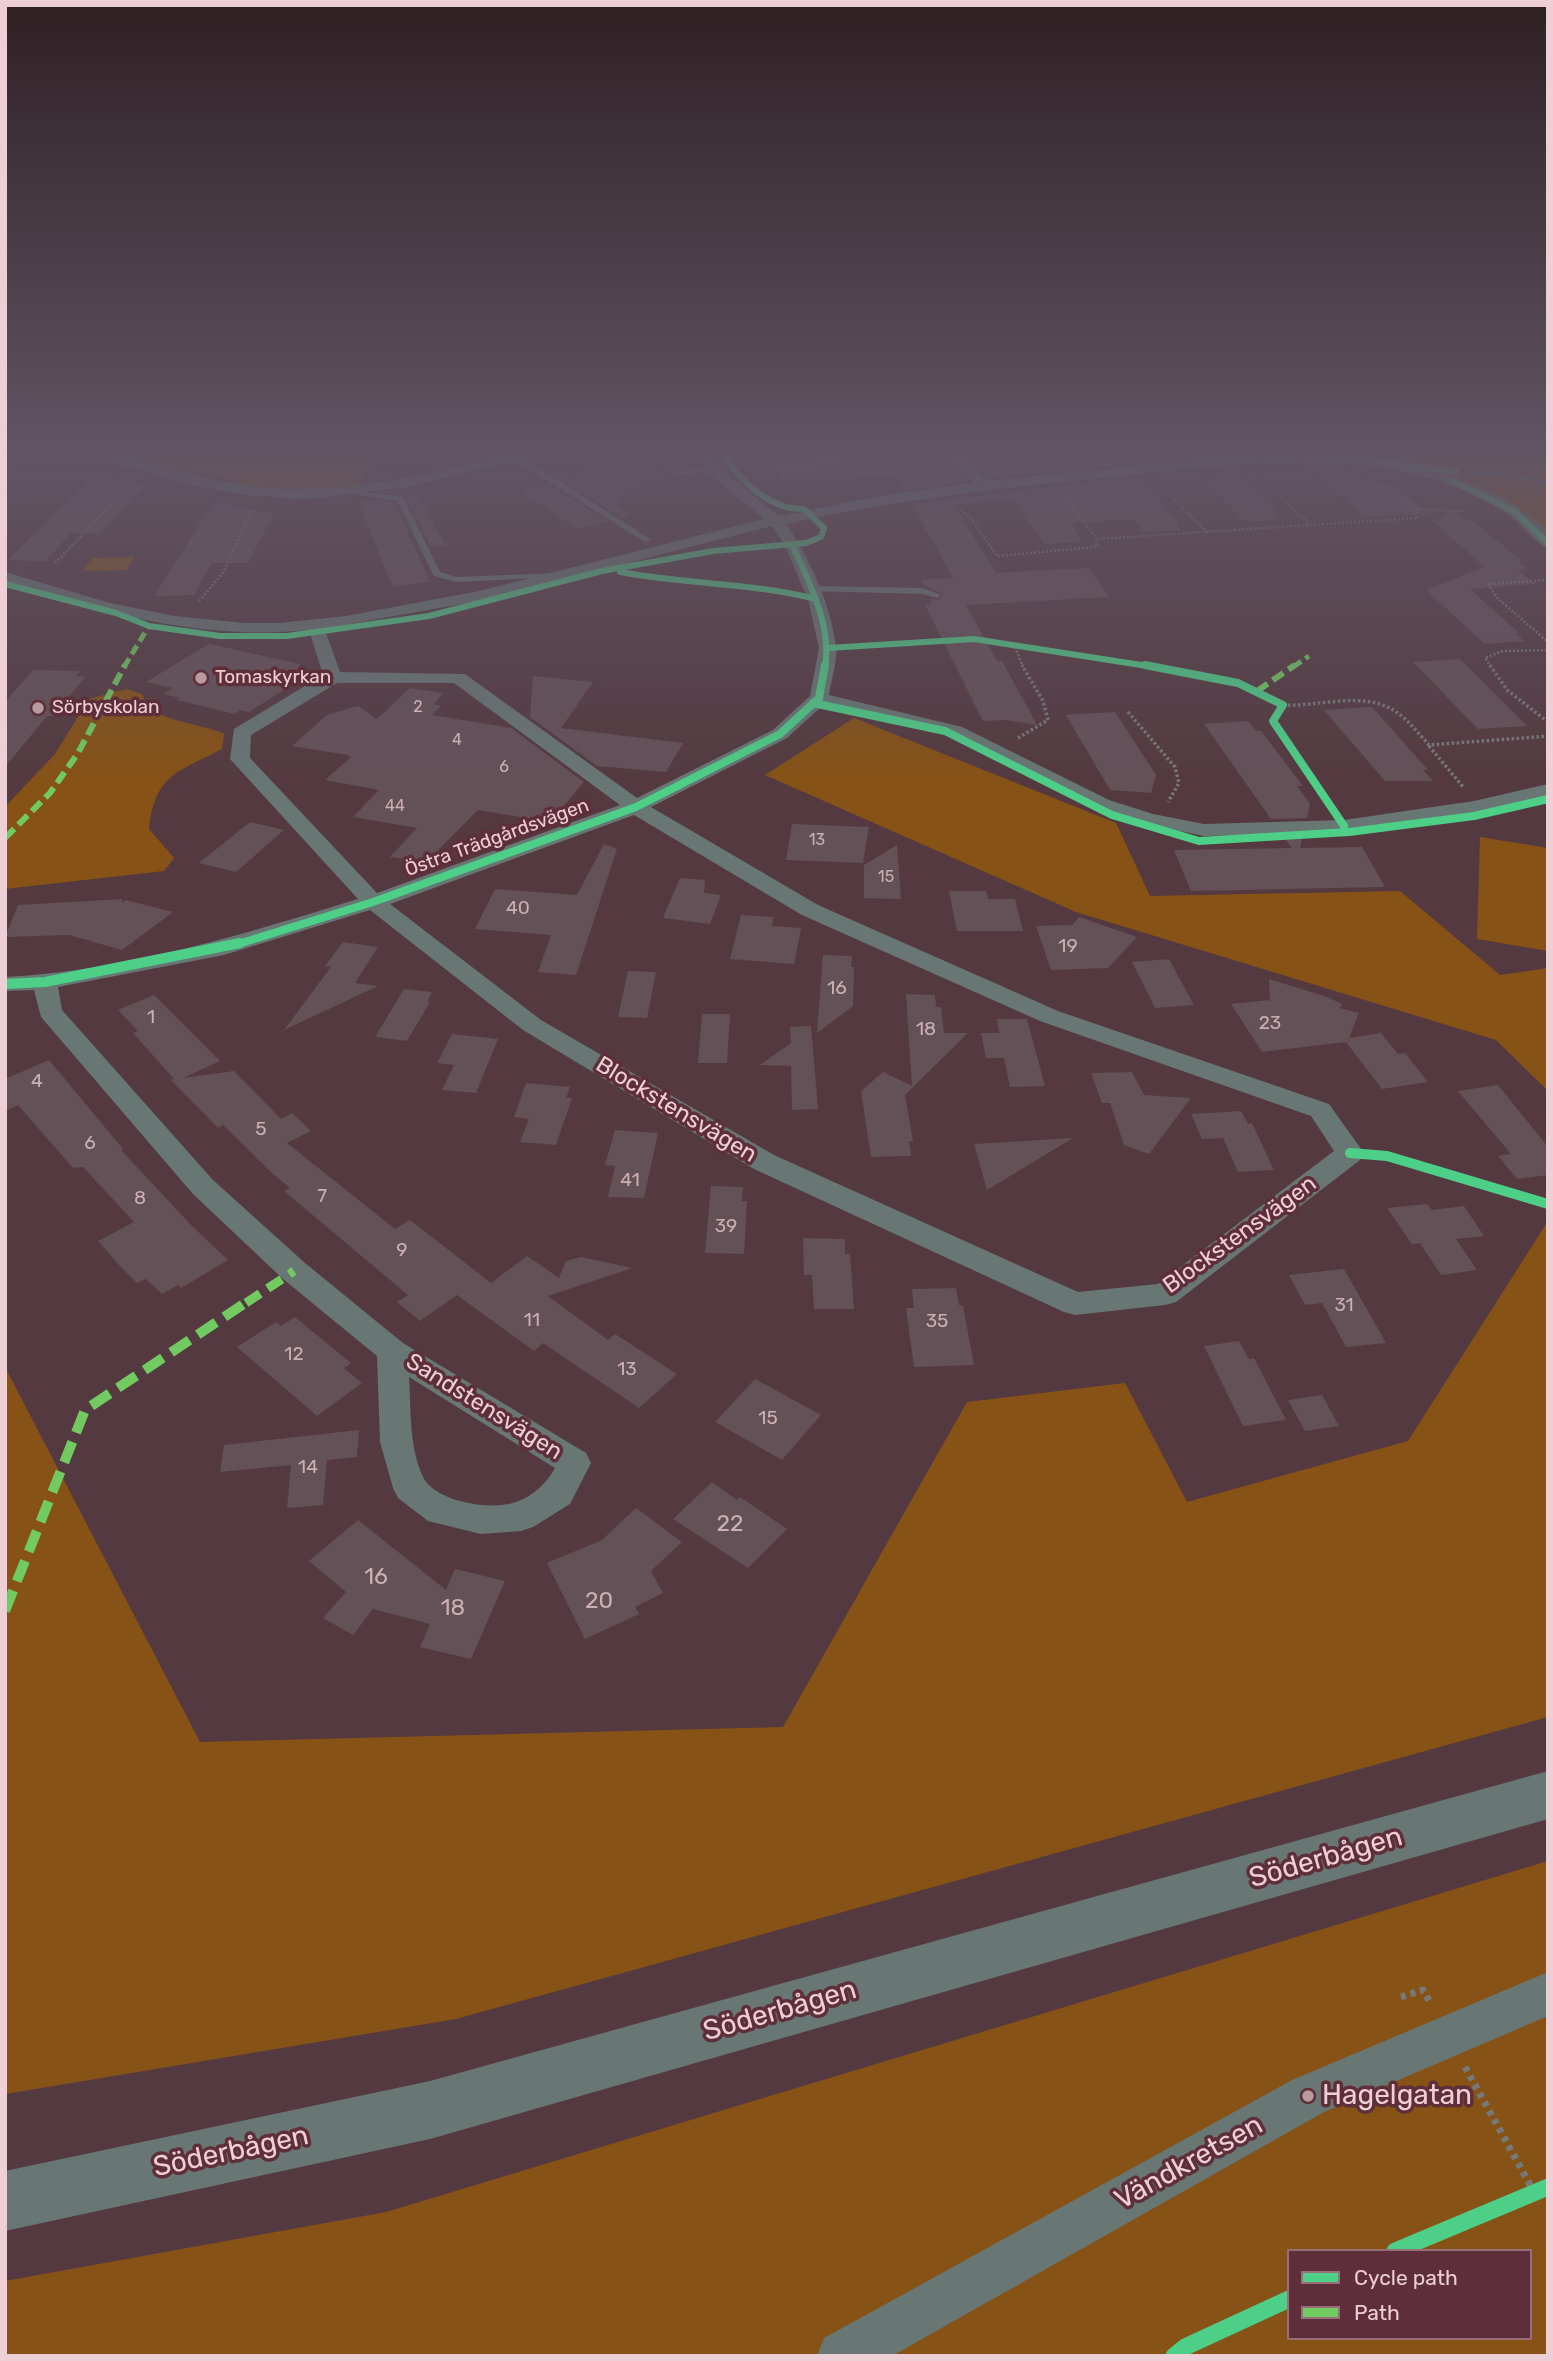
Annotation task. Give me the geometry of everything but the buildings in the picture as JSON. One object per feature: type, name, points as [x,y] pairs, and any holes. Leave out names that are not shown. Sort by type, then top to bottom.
[{"type":"street","points":[[5,578],[173,620],[262,628],[318,624],[425,610],[618,561]]},
{"type":"street","points":[[800,561],[812,589],[828,648],[819,698],[955,731],[1102,804],[1149,819],[1204,830],[1344,826],[1475,807],[1548,790]]},
{"type":"street","points":[[318,624],[317,633],[333,677],[458,678],[636,807],[810,910],[1049,1016],[1320,1110],[1350,1153]]},
{"type":"street","name":"Blockstensvägen","points":[[333,677],[240,733],[240,759],[373,902],[532,1025],[764,1162],[1075,1304],[1164,1294],[1350,1153]]},
{"type":"street","name":"Östra Trädgårdsvägen","points":[[5,984],[44,982],[224,948],[373,902],[636,807],[780,734],[819,698]]},
{"type":"street","name":"Sandstensvägen","points":[[44,982],[50,1012],[203,1187],[294,1271],[392,1351],[575,1463],[558,1494],[521,1517],[481,1520],[440,1511],[410,1488],[396,1442],[392,1351]]},
{"type":"street","name":"Söderbågen","points":[[5,2201],[430,2110],[1548,1795]]},
{"type":"street","name":"Vändkretsen","points":[[842,2356],[1308,2096],[1548,1994]]},
{"type":"lane","points":[[431,561],[437,574],[457,580],[564,575]]},
{"type":"lane","points":[[812,589],[923,592],[937,595]]},
{"type":"path","points":[[173,620],[210,593],[228,561]]},
{"type":"path","points":[[1548,580],[1488,584],[1496,597],[1548,642]]},
{"type":"path","points":[[828,648],[974,639],[1015,647],[1101,657],[1238,683],[1283,705],[1384,705],[1404,718],[1429,745],[1459,781],[1475,807]]},
{"type":"path","points":[[993,752],[1048,720],[1047,709],[1023,668],[1015,647]]},
{"type":"path","points":[[1548,649],[1503,651],[1485,658],[1507,690],[1548,722]]},
{"type":"path","points":[[1283,705],[1273,721],[1344,826]]},
{"type":"path","points":[[1129,712],[1175,767],[1179,783],[1170,800],[1149,819]]},
{"type":"path","points":[[1429,745],[1548,736]]},
{"type":"path","points":[[1350,1153],[1387,1156],[1548,1204]]},
{"type":"path","points":[[1401,1997],[1423,1990],[1534,2192]]},
{"type":"path","points":[[1522,2197],[1548,2186]]},
{"type":"shaded area","points":[[90,561],[132,561],[127,570],[82,571]]},
{"type":"shaded area","points":[[126,689],[142,694],[156,712],[166,717],[224,734],[222,749],[171,777],[157,797],[149,829],[174,858],[164,871],[5,889],[5,807],[55,754],[89,699]]},
{"type":"shaded area","points":[[854,718],[1116,823],[1150,896],[1400,891],[1500,975],[1548,968],[1548,1091],[1496,1040],[1076,912],[765,775]]},
{"type":"shaded area","points":[[1480,837],[1548,848],[1548,951],[1477,939]]},
{"type":"shaded area","points":[[1548,1221],[1548,1717],[456,2019],[5,2094],[5,1367],[200,1742],[783,1727],[967,1402],[1125,1383],[1187,1502],[1408,1441]]},
{"type":"shaded area","points":[[1548,1861],[1548,2356],[5,2356],[5,2281],[386,2212]]},
{"type":"marked path","points":[[5,838],[50,793],[78,753],[117,678],[149,626]]},
{"type":"marked path","points":[[1257,691],[1309,656]]},
{"type":"marked path","points":[[5,1611],[85,1410],[294,1271]]},
{"type":"cycle path","points":[[5,584],[116,613],[149,626],[220,636],[287,636],[429,616],[602,571],[657,561]]},
{"type":"cycle path","points":[[5,984],[45,982],[224,948],[373,902],[636,807],[780,734],[819,698],[828,648],[816,599],[799,561]]},
{"type":"cycle path","points":[[620,572],[669,581],[792,593],[816,599]]},
{"type":"cycle path","points":[[828,648],[974,639],[1101,657],[1238,683],[1283,705],[1273,721],[1344,826]]},
{"type":"cycle path","points":[[813,703],[945,731],[1112,815],[1199,841],[1349,832],[1474,816],[1548,799]]},
{"type":"cycle path","points":[[1350,1153],[1387,1156],[1548,1204]]},
{"type":"cycle path","points":[[1400,2249],[1548,2187]]},
{"type":"cycle path","points":[[1174,2356],[1185,2347],[1287,2300]]},
{"type":"place","name":"Tomaskyrkan","points":[[201,678]]},
{"type":"place","name":"Sörbyskolan","points":[[38,708]]},
{"type":"place","name":"Hagelgatan","points":[[1308,2096]]}]
